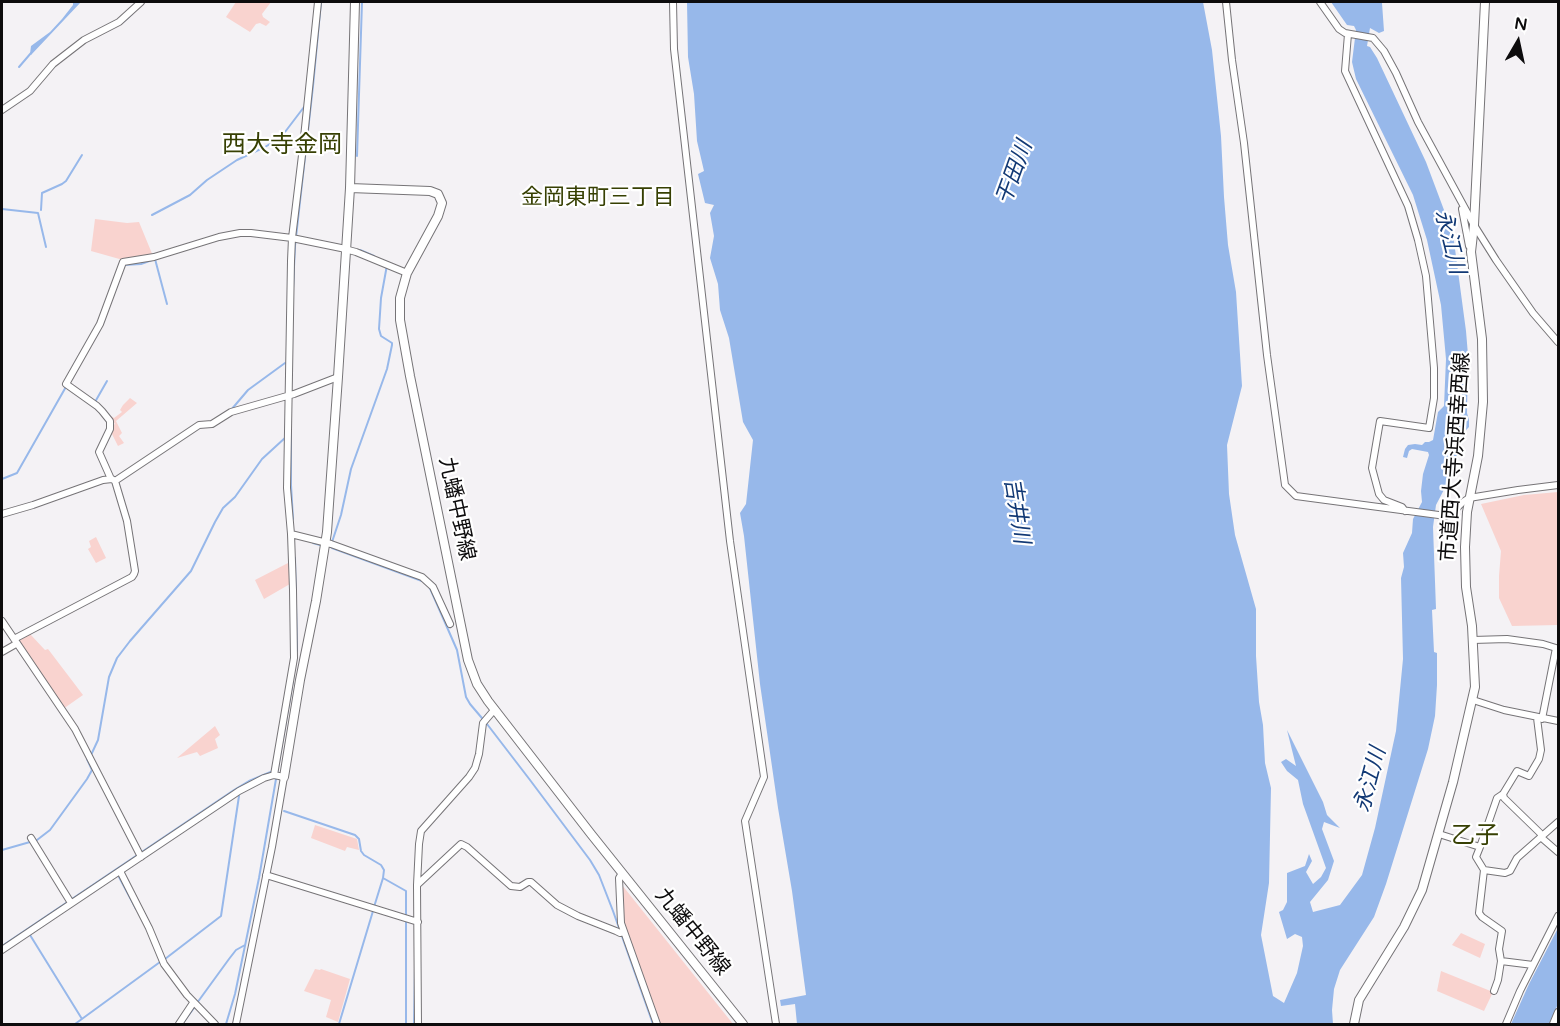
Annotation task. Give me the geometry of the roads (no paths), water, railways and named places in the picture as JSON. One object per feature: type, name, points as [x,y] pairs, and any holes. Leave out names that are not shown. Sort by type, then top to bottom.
[{"type":"street","points":[[2,110],[30,91],[53,64],[93,34],[119,22],[141,2]]},
{"type":"street","points":[[236,1024],[266,874],[277,774],[294,657],[293,534],[287,488],[295,239],[318,2]]},
{"type":"street","points":[[277,774],[300,680],[325,543],[350,188],[355,2]]},
{"type":"street","points":[[673,2],[674,49],[730,541],[764,777],[745,821],[776,1024]]},
{"type":"street","points":[[1226,2],[1267,355],[1285,485],[1296,496],[1446,516],[1469,498],[1558,485]]},
{"type":"street","points":[[1320,2],[1339,28],[1350,34],[1372,38],[1384,51],[1418,123],[1474,225],[1533,313],[1558,342]]},
{"type":"street","name":"市道西大寺浜西幸西線","points":[[1354,1024],[1359,1000],[1404,927],[1422,890],[1439,834],[1475,687],[1473,640],[1464,565],[1467,513],[1478,456],[1482,402],[1482,339],[1471,252],[1485,2]]},
{"type":"street","points":[[1350,34],[1345,71],[1408,206],[1426,276],[1434,368],[1434,398],[1429,428],[1380,421],[1372,468],[1379,494],[1384,500],[1402,507],[1405,512]]},
{"type":"street","name":"九蟠中野線","points":[[350,188],[430,191],[436,192],[442,203],[438,216],[407,273],[399,309],[412,387],[468,660],[477,684],[622,873],[743,1024]]},
{"type":"street","points":[[1460,201],[1471,252]]},
{"type":"street","points":[[2,652],[15,641],[132,577],[135,571],[127,521],[113,480],[99,454],[110,429],[110,422],[97,406],[67,385],[100,324],[123,262],[143,260],[240,233],[295,239],[346,249],[407,273]]},
{"type":"street","points":[[2,514],[103,480],[113,480],[199,425],[212,424],[231,412],[290,395],[338,377]]},
{"type":"street","points":[[293,534],[422,577],[433,587],[450,624]]},
{"type":"street","points":[[2,621],[75,729],[140,854]]},
{"type":"street","points":[[1473,640],[1507,639],[1556,648],[1540,718],[1539,759],[1529,776],[1517,771],[1503,794],[1497,798],[1476,857],[1484,870],[1479,913],[1502,931],[1498,949],[1501,961],[1494,991]]},
{"type":"street","points":[[1473,700],[1504,710],[1558,721]]},
{"type":"street","points":[[418,1024],[416,922],[421,831],[458,790],[474,768],[479,754],[484,721],[495,709]]},
{"type":"street","points":[[2,950],[70,901],[120,871],[140,854],[254,782],[277,774]]},
{"type":"street","points":[[1503,794],[1504,798],[1558,852]]},
{"type":"street","points":[[1484,870],[1506,873],[1510,871],[1517,858],[1558,822]]},
{"type":"street","points":[[1439,834],[1480,847]]},
{"type":"street","points":[[33,840],[70,901]]},
{"type":"street","points":[[417,885],[461,844],[512,886],[520,887],[531,882],[557,905],[578,916],[622,932]]},
{"type":"street","points":[[120,871],[149,928],[164,964],[193,1003],[215,1024]]},
{"type":"street","points":[[622,873],[619,878],[622,932],[657,1024]]},
{"type":"street","points":[[266,874],[416,922]]},
{"type":"street","points":[[1506,1024],[1558,916]]},
{"type":"street","points":[[1501,961],[1533,965]]},
{"type":"street","points":[[179,1024],[193,1003]]},
{"type":"street","points":[[1553,1024],[1558,1012]]},
{"type":"water","points":[[73,2],[81,2],[31,55],[31,46],[50,32],[73,5]]},
{"type":"water","points":[[687,2],[1203,2],[1212,50],[1221,136],[1228,245],[1236,292],[1242,386],[1227,445],[1229,494],[1235,535],[1256,609],[1259,702],[1265,763],[1271,788],[1269,883],[1261,935],[1273,996],[1284,1003],[1297,973],[1303,946],[1302,937],[1295,934],[1287,939],[1279,912],[1283,910],[1287,902],[1287,873],[1305,866],[1309,854],[1312,861],[1306,872],[1313,884],[1326,868],[1303,804],[1298,780],[1287,771],[1281,762],[1286,759],[1296,766],[1287,730],[1323,802],[1327,815],[1340,828],[1324,822],[1322,829],[1334,861],[1328,880],[1310,902],[1313,912],[1340,905],[1362,875],[1375,828],[1396,731],[1403,659],[1401,578],[1404,567],[1403,553],[1412,533],[1413,519],[1422,502],[1423,474],[1429,455],[1428,452],[1412,449],[1407,458],[1403,457],[1408,445],[1422,445],[1433,440],[1438,412],[1444,406],[1446,359],[1441,305],[1427,240],[1413,195],[1356,79],[1352,62],[1356,30],[1354,26],[1347,25],[1331,2],[1384,2],[1382,3],[1384,31],[1379,33],[1370,28],[1367,46],[1377,58],[1426,162],[1453,234],[1468,355],[1467,413],[1469,427],[1449,480],[1436,505],[1433,527],[1436,609],[1432,610],[1434,652],[1437,653],[1437,685],[1435,716],[1428,749],[1374,917],[1340,970],[1334,989],[1333,1024],[797,1024],[795,1004],[781,1006],[780,1000],[806,995],[760,684],[740,513],[746,504],[753,440],[743,422],[729,338],[720,310],[718,284],[710,258],[714,236],[710,213],[714,205],[705,203],[698,174],[704,171],[697,141],[694,94],[688,57]]},
{"type":"water","points":[[1558,928],[1558,1004],[1549,1024],[1511,1024],[1529,984]]},
{"type":"waterway","points":[[293,288],[295,246],[321,2]]},
{"type":"waterway","points":[[357,156],[362,2]]},
{"type":"waterway","points":[[123,22],[132,14]]},
{"type":"waterway","points":[[19,67],[31,53]]},
{"type":"waterway","points":[[152,215],[190,195],[207,180],[237,160],[278,139],[304,107]]},
{"type":"waterway","points":[[41,210],[42,193],[66,181],[82,155]]},
{"type":"waterway","points":[[2,209],[38,213],[46,247]]},
{"type":"waterway","points":[[360,250],[374,256]]},
{"type":"waterway","points":[[155,259],[167,304]]},
{"type":"waterway","points":[[124,266],[152,260]]},
{"type":"waterway","points":[[332,542],[341,515],[351,469],[387,369],[392,345],[381,336],[379,329],[381,298],[387,265]]},
{"type":"waterway","points":[[231,410],[248,390],[285,363]]},
{"type":"waterway","points":[[95,402],[107,381]]},
{"type":"waterway","points":[[2,479],[17,473],[67,385]]},
{"type":"waterway","points":[[291,411],[293,519]]},
{"type":"waterway","points":[[91,755],[98,740],[109,677],[117,658],[191,571],[223,508],[235,497],[262,459],[286,437]]},
{"type":"waterway","points":[[313,543],[320,545]]},
{"type":"waterway","points":[[332,548],[422,581]]},
{"type":"waterway","points":[[295,558],[297,651]]},
{"type":"waterway","points":[[429,586],[457,650],[466,697],[470,704],[530,780],[599,875],[653,1024]]},
{"type":"waterway","points":[[226,1024],[235,994],[259,878],[293,680]]},
{"type":"waterway","points":[[2,850],[37,840],[50,830],[92,770],[87,759]]},
{"type":"waterway","points":[[2,946],[234,790],[273,771]]},
{"type":"waterway","points":[[165,959],[221,916],[239,796]]},
{"type":"waterway","points":[[284,811],[355,835],[359,839],[364,855],[381,865],[384,870],[374,907]]},
{"type":"waterway","points":[[119,877],[136,909]]},
{"type":"waterway","points":[[383,878],[406,891],[406,916]]},
{"type":"waterway","points":[[339,1024],[373,911]]},
{"type":"waterway","points":[[406,922],[406,1024]]},
{"type":"waterway","points":[[30,935],[82,1019]]},
{"type":"waterway","points":[[197,1003],[236,950],[245,945]]},
{"type":"waterway","points":[[75,1024],[160,962]]},
{"type":"waterway","points":[[414,1024],[415,967]]},
{"type":"waterway","points":[[182,1024],[194,1008]]},
{"type":"district","name":"西大寺金岡","points":[[282,146]]},
{"type":"district","name":"金岡東町三丁目","points":[[598,198]]},
{"type":"district","name":"乙子","points":[[1475,837]]},
{"type":"water label","name":"干田川","points":[[1015,173]]},
{"type":"water label","name":"永江川","points":[[1449,242]]},
{"type":"water label","name":"吉井川","points":[[1016,511]]},
{"type":"water label","name":"永江川","points":[[1371,780]]}]
